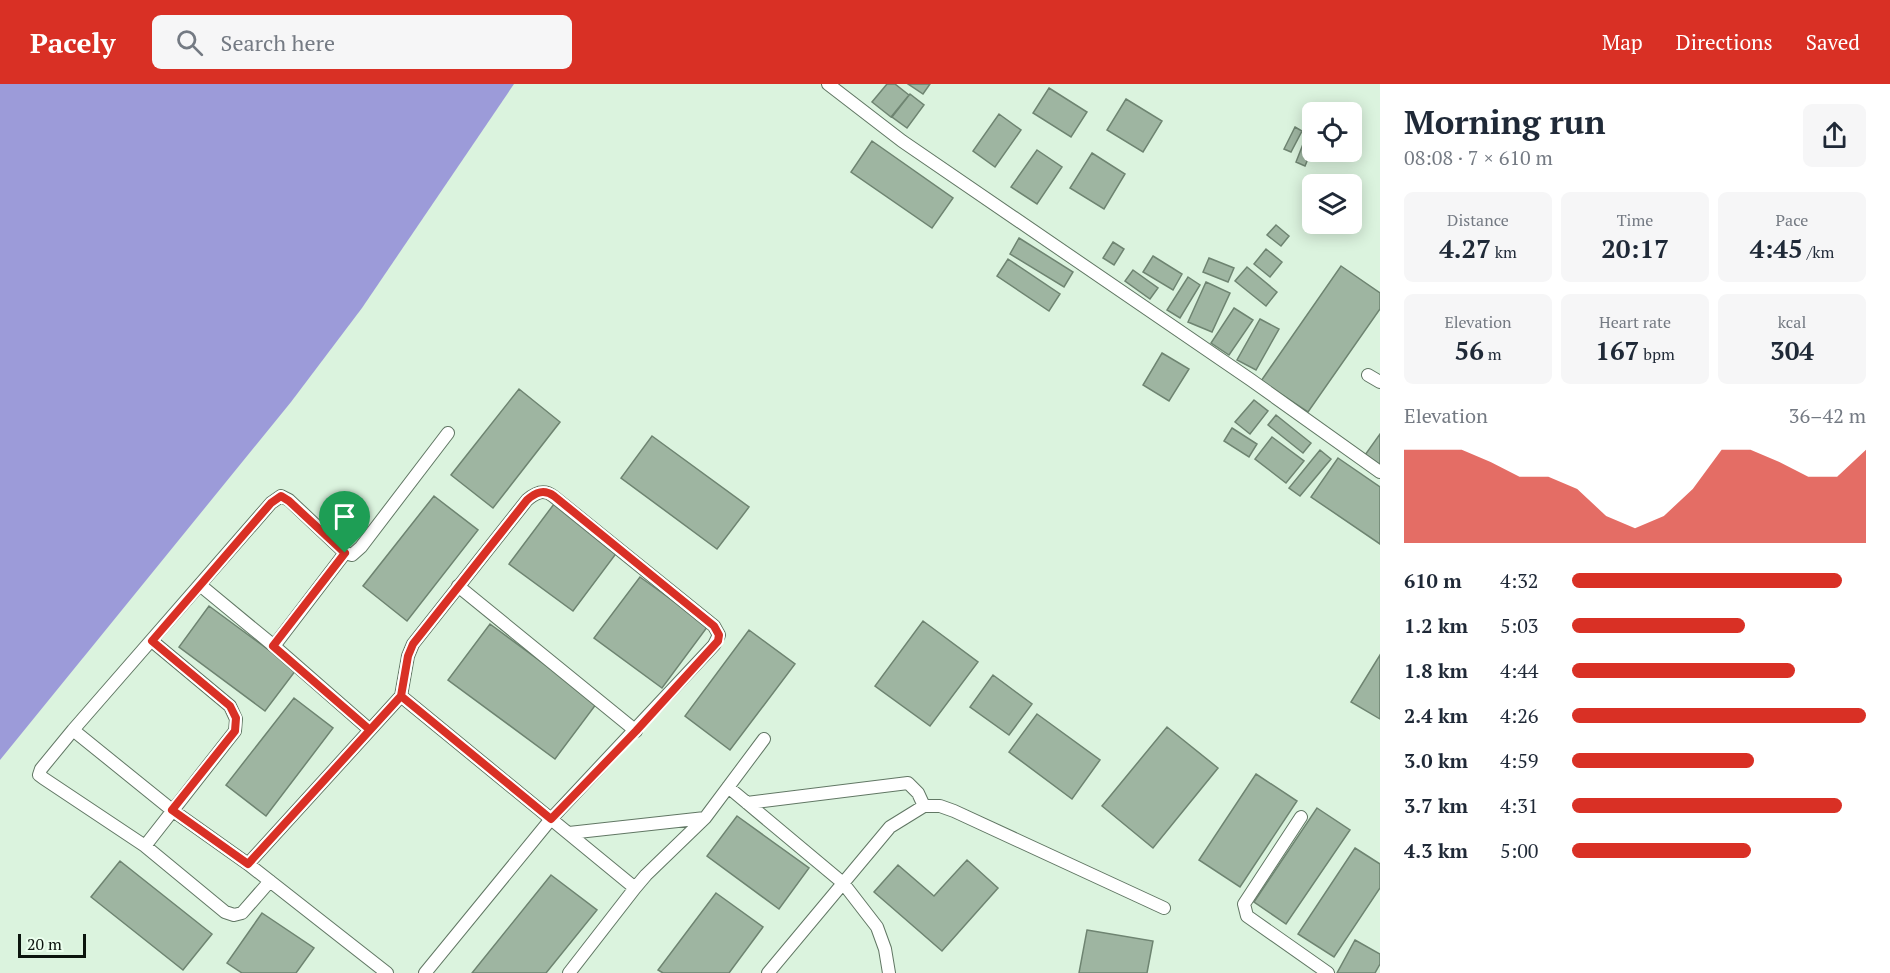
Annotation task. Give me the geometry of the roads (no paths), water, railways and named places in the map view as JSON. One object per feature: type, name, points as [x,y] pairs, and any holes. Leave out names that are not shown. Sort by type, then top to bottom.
[{"type":"lane","points":[[828,84],[902,141],[1251,380],[1380,472]]},
{"type":"lane","points":[[1368,375],[1380,382]]},
{"type":"lane","points":[[270,881],[242,913],[231,915],[145,846],[39,775],[40,769],[271,503],[281,496],[289,501],[345,553],[352,555],[361,547],[448,433]]},
{"type":"lane","points":[[248,864],[401,696],[408,656],[413,644],[527,500],[540,491],[548,492],[714,626],[719,635],[714,645],[636,731],[551,819],[425,973]]},
{"type":"lane","points":[[273,646],[345,553]]},
{"type":"lane","points":[[200,585],[370,730]]},
{"type":"lane","points":[[458,586],[636,731]]},
{"type":"lane","points":[[145,846],[235,731],[236,718],[230,706],[152,641]]},
{"type":"lane","points":[[401,696],[635,888]]},
{"type":"lane","points":[[73,730],[172,810],[248,864],[387,973]]},
{"type":"lane","points":[[569,973],[646,875],[705,818],[764,740]]},
{"type":"lane","points":[[747,803],[908,783],[918,793],[924,806]]},
{"type":"lane","points":[[728,787],[843,883],[877,927],[885,949],[889,973]]},
{"type":"lane","points":[[768,973],[890,827],[924,806],[940,806],[954,811],[1164,908]]},
{"type":"lane","points":[[1301,817],[1244,904],[1247,916],[1328,973]]},
{"type":"lane","points":[[569,833],[705,818]]},
{"type":"water","points":[[0,84],[514,84],[362,308],[291,402],[0,760]]}]
